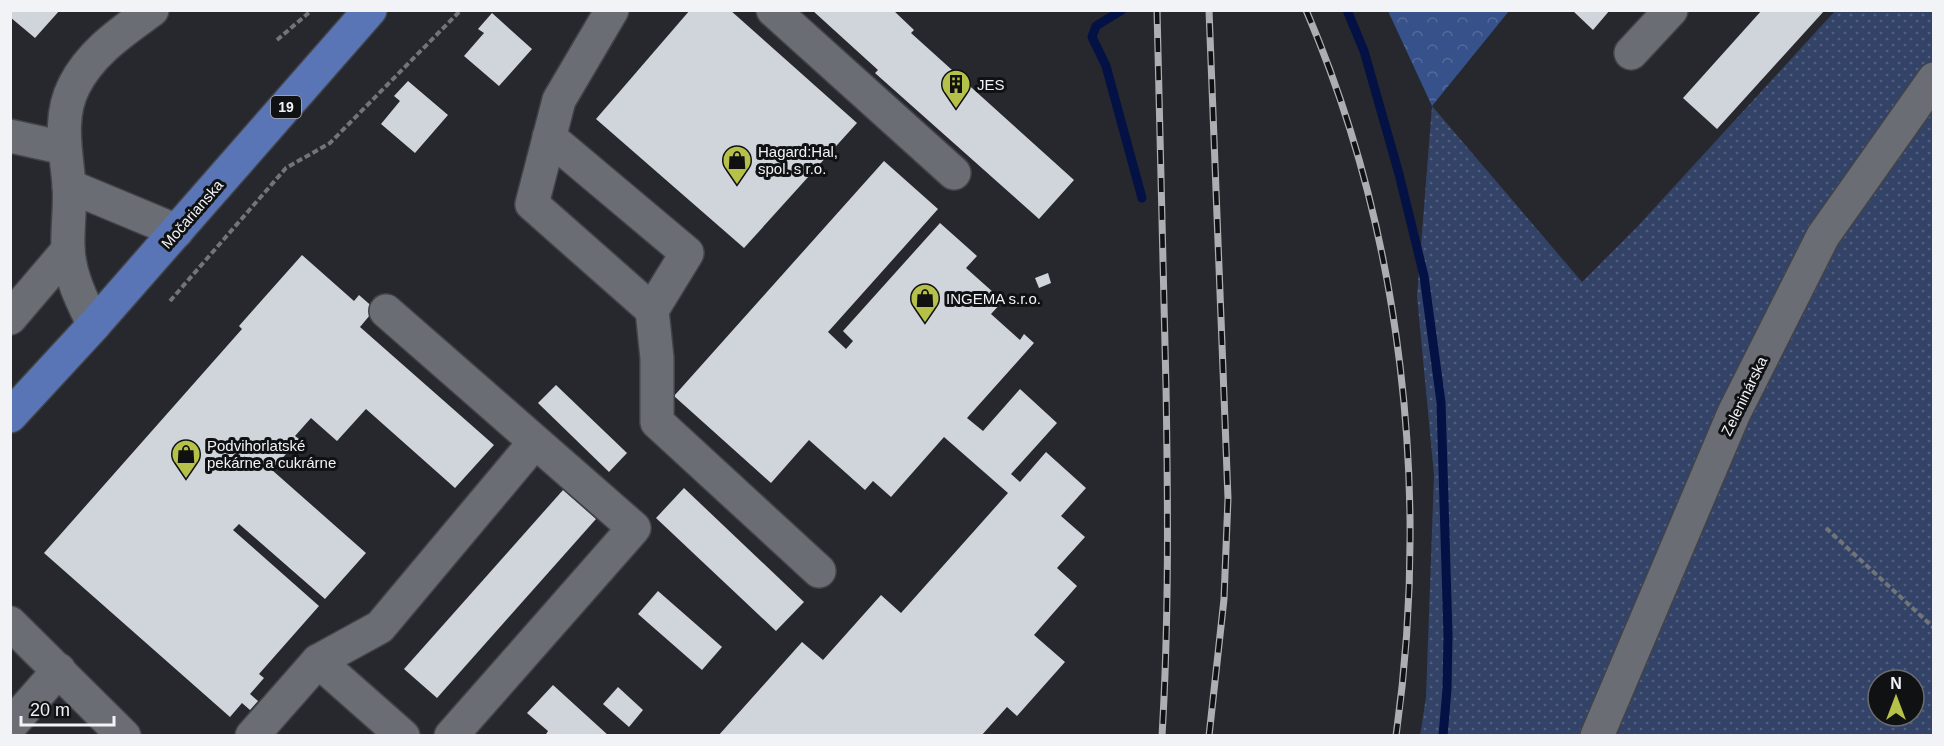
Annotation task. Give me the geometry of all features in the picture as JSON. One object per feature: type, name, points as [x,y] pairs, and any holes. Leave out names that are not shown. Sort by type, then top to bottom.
[{"type":"main road","name":"Močarianska","points":[[10,416],[94,325],[370,10]]},
{"type":"lane","points":[[94,325],[78,294],[68,250],[69,186],[64,148],[65,113],[74,86],[90,61],[111,39],[152,10]]},
{"type":"lane","points":[[612,10],[559,100],[532,204],[652,310]]},
{"type":"lane","points":[[773,10],[954,173]]},
{"type":"lane","points":[[1631,53],[1671,10]]},
{"type":"lane","name":"Zeleninárska","points":[[1597,735],[1734,413],[1823,237],[1934,79]]},
{"type":"lane","points":[[10,136],[64,148]]},
{"type":"lane","points":[[549,138],[687,253],[652,310],[657,358],[657,422],[819,571]]},
{"type":"lane","points":[[69,186],[177,231]]},
{"type":"lane","points":[[10,318],[68,250]]},
{"type":"lane","points":[[386,311],[634,528],[451,735]]},
{"type":"lane","points":[[252,735],[318,661],[380,627],[535,442]]},
{"type":"lane","points":[[10,623],[124,735]]},
{"type":"lane","points":[[318,661],[403,735]]},
{"type":"lane","points":[[10,726],[59,670]]},
{"type":"path","points":[[277,40],[312,10]]},
{"type":"path","points":[[170,301],[286,168],[330,143],[461,10]]},
{"type":"path","points":[[1826,528],[1934,628]]},
{"type":"shaded area","points":[[1835,11],[1933,11],[1933,735],[1420,736],[1426,697],[1434,475],[1417,296],[1432,106],[1582,282],[1637,227]]},
{"type":"green space","points":[[1388,11],[1509,11],[1432,106]]},
{"type":"building","points":[[10,10],[60,10],[35,38],[10,17]]},
{"type":"building","name":"Hagard:Hal, spol. s r.o.","points":[[690,10],[730,10],[857,123],[744,248],[596,119]]},
{"type":"building","name":"JES","points":[[812,10],[893,10],[914,30],[911,33],[1074,180],[1039,219],[875,73],[878,70]]},
{"type":"building","points":[[1572,10],[1610,10],[1593,30]]},
{"type":"building","points":[[1762,10],[1825,10],[1717,129],[1683,98]]},
{"type":"building","points":[[492,13],[532,49],[499,86],[464,56],[484,33],[478,29]]},
{"type":"building","points":[[408,81],[448,115],[415,153],[381,124],[400,101],[394,96]]},
{"type":"building","points":[[884,161],[938,209],[828,332],[846,349],[853,341],[843,331],[940,223],[977,256],[966,268],[1003,301],[991,314],[1020,340],[1024,334],[1034,343],[967,418],[983,431],[1020,389],[1057,423],[1011,474],[1020,482],[1046,452],[1086,488],[1061,516],[1085,537],[1057,568],[1077,586],[1034,635],[1065,662],[1017,716],[1007,707],[981,736],[718,736],[802,642],[823,660],[881,595],[901,613],[1008,493],[944,437],[891,497],[873,481],[865,490],[809,440],[771,483],[674,396]]},
{"type":"building","name":"Podvihorlatské pekárne a cukrárne","points":[[302,255],[354,301],[359,295],[375,309],[360,327],[494,445],[455,488],[366,409],[337,441],[311,418],[295,436],[299,439],[272,470],[366,553],[325,599],[239,524],[233,530],[319,606],[259,674],[264,678],[250,694],[258,701],[250,710],[242,703],[230,717],[44,553],[242,329],[239,326]]},
{"type":"building","points":[[1048,273],[1051,283],[1039,288],[1035,278]]},
{"type":"building","points":[[556,385],[627,453],[609,472],[538,403]]},
{"type":"building","points":[[684,488],[804,602],[776,631],[656,518]]},
{"type":"building","points":[[563,490],[596,519],[437,698],[404,669]]},
{"type":"building","points":[[658,591],[722,647],[702,670],[638,614]]},
{"type":"building","points":[[553,685],[609,736],[545,736],[548,731],[527,713]]},
{"type":"building","points":[[618,687],[643,710],[629,727],[603,704]]},
{"type":"waterway","points":[[1122,10],[1096,26],[1092,37],[1106,66],[1142,198]]},
{"type":"waterway","points":[[1347,10],[1364,51],[1399,174],[1424,276],[1441,402],[1448,635],[1443,736]]},
{"type":"railway","points":[[1157,10],[1167,474],[1167,605],[1162,736]]},
{"type":"railway","points":[[1209,10],[1228,498],[1224,599],[1209,736]]},
{"type":"railway","points":[[1306,10],[1339,96],[1366,185],[1386,275],[1400,367],[1408,459],[1410,552],[1406,644],[1396,736]]},
{"type":"place","name":"JES","points":[[956,110]]},
{"type":"place","name":"Hagard:Hal, spol. s r.o.","points":[[737,186]]},
{"type":"place","name":"INGEMA s.r.o.","points":[[925,324]]},
{"type":"place","name":"Podvihorlatské pekárne a cukrárne","points":[[186,480]]}]
